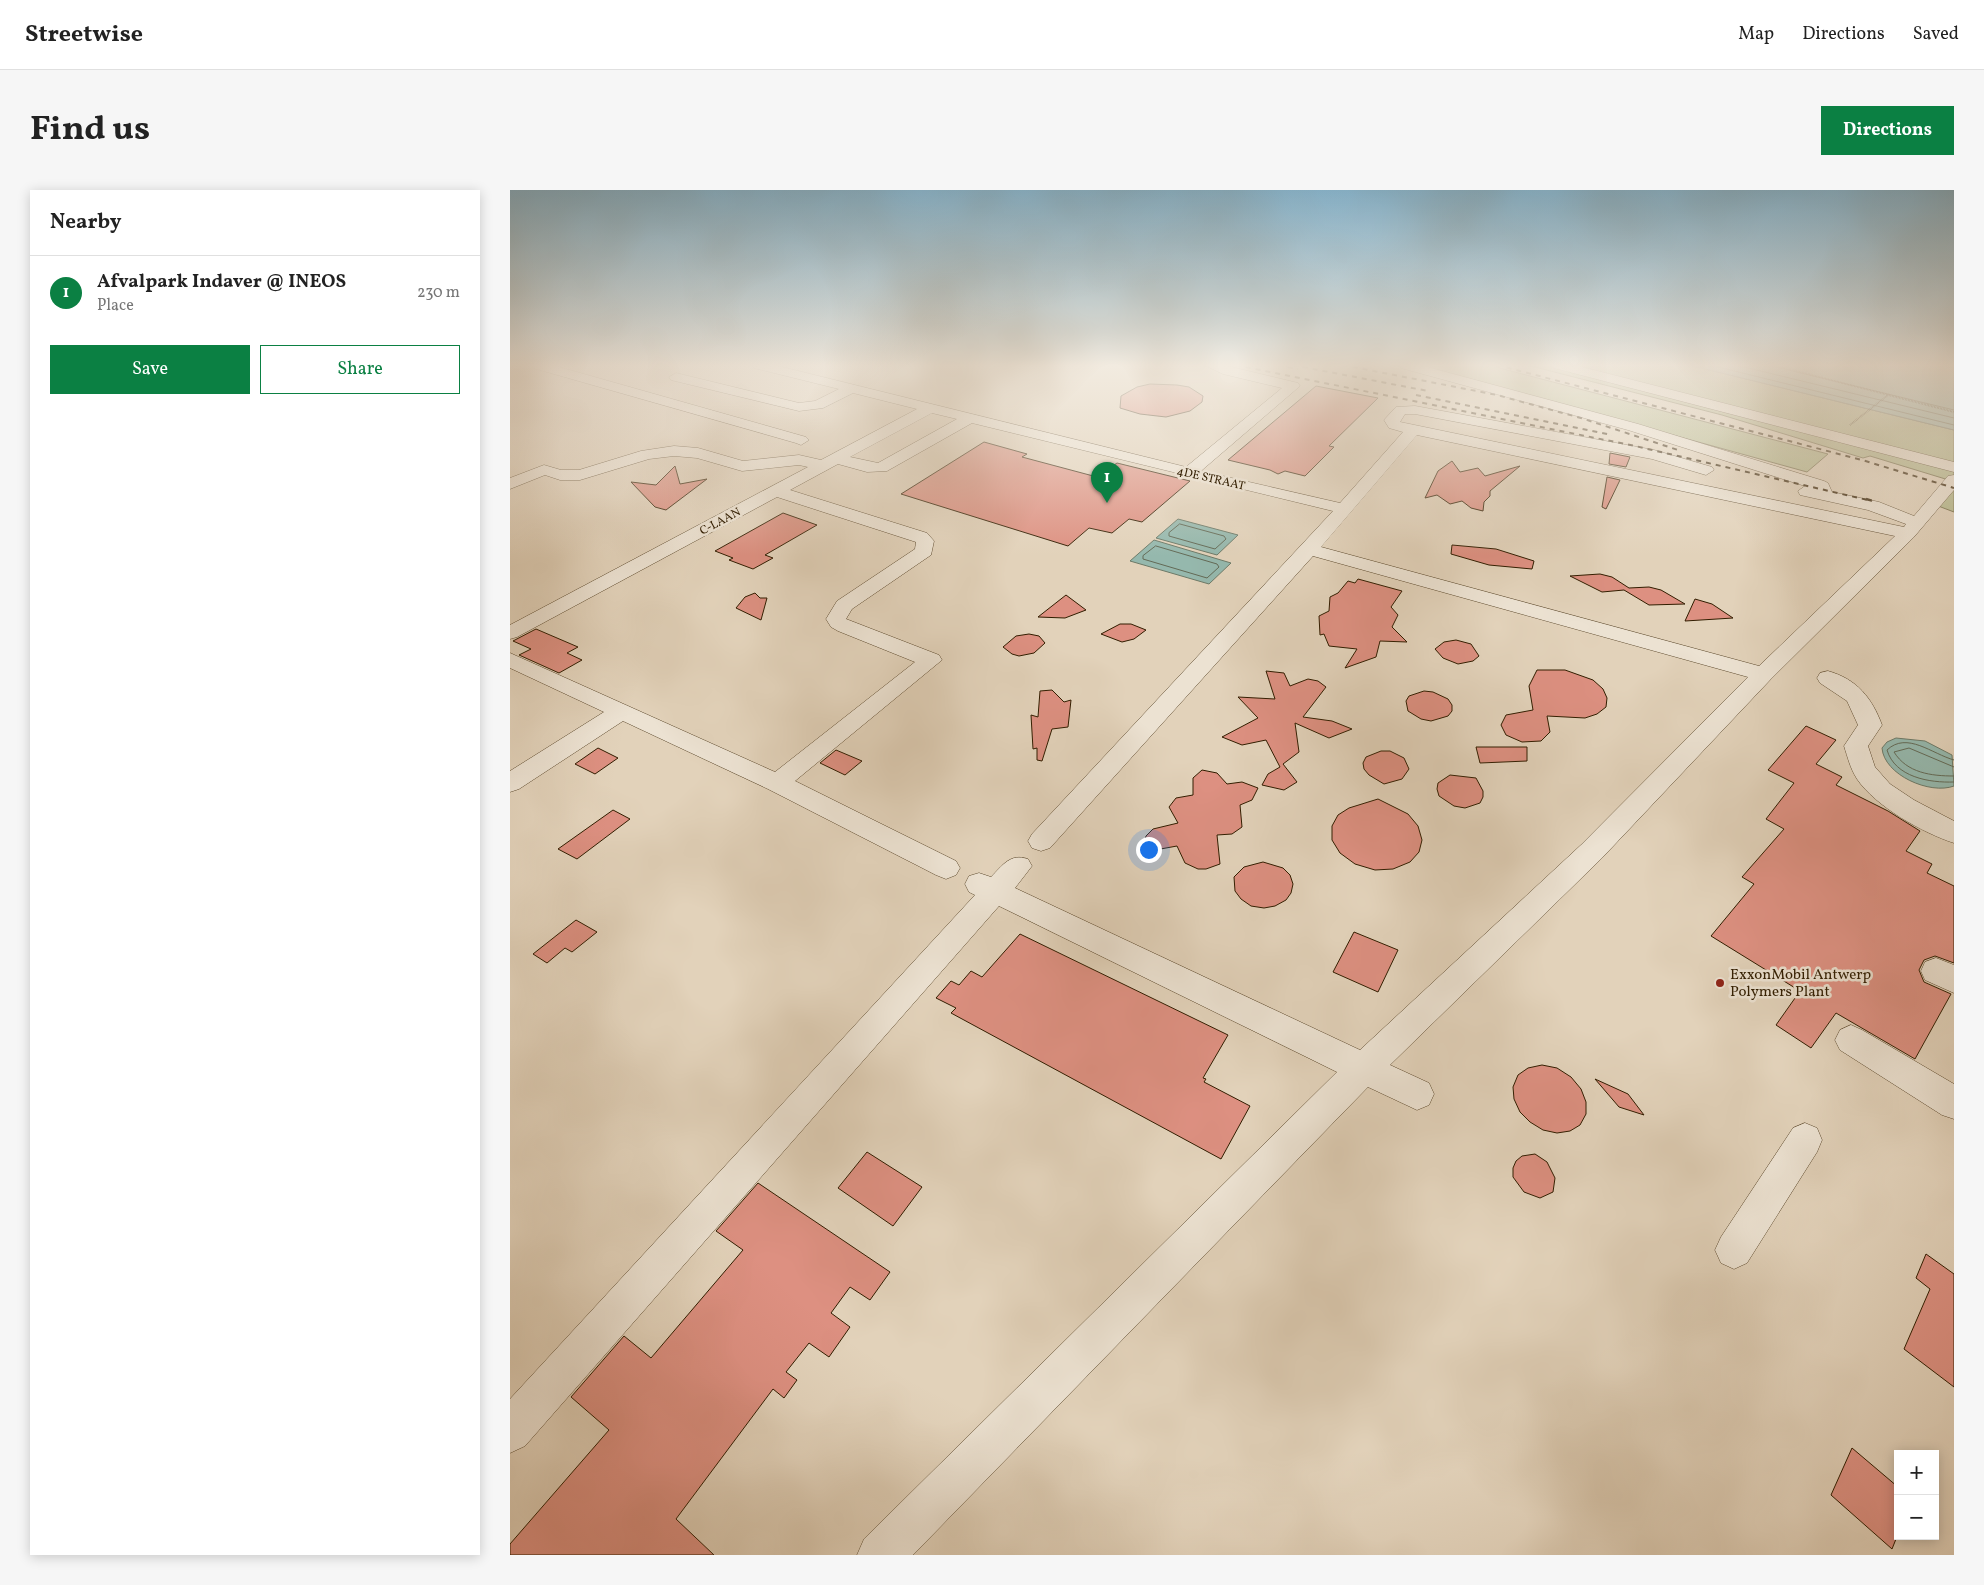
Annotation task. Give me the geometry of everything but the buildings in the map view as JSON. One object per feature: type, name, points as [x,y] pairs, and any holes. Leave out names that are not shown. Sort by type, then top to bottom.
[{"type":"street","points":[[761,429],[801,440]]},
{"type":"street","name":"C-LAAN","points":[[510,633],[891,429]]},
{"type":"street","points":[[510,484],[544,470],[560,475],[580,475],[647,454],[674,451],[698,452],[742,466],[799,460],[881,468],[953,429]]},
{"type":"street","name":"4DE STRAAT","points":[[1014,429],[1189,473],[1345,509]]},
{"type":"street","points":[[1189,473],[1242,429]]},
{"type":"street","points":[[1408,429],[1748,500],[1912,528]]},
{"type":"street","points":[[1514,429],[1654,455],[1706,470],[1873,506],[1912,528]]},
{"type":"street","points":[[1636,429],[1818,485],[1822,487],[1824,495]]},
{"type":"street","points":[[1806,429],[1954,467]]},
{"type":"street","points":[[1041,840],[1309,549],[1413,430]]},
{"type":"street","points":[[1706,470],[1748,500]]},
{"type":"street","points":[[880,1555],[1363,1069],[1592,851],[1764,674],[1912,528],[1954,480]]},
{"type":"street","points":[[776,491],[921,537],[925,542],[924,551],[844,605],[836,619],[838,623],[845,627],[930,660],[777,783]]},
{"type":"street","points":[[1309,549],[1764,674]]},
{"type":"street","points":[[510,660],[777,783],[946,868]]},
{"type":"street","points":[[1828,678],[1849,688],[1863,704],[1870,725],[1856,746],[1865,772],[1881,790],[1933,823],[1954,833]]},
{"type":"street","points":[[510,783],[621,712]]},
{"type":"street","points":[[510,1431],[986,887],[1018,866]]},
{"type":"street","points":[[986,887],[1416,1094]]},
{"type":"street","points":[[1852,1040],[1954,1103]]},
{"type":"street","points":[[1734,1250],[1805,1140]]},
{"type":"green space","points":[[1650,429],[1731,429],[1828,454],[1807,472]]},
{"type":"green space","points":[[1767,429],[1954,430],[1954,512],[1933,504],[1952,481],[1870,456],[1863,458]]},
{"type":"water","points":[[1178,519],[1238,535],[1217,555],[1156,538]]},
{"type":"water","points":[[1154,540],[1231,563],[1209,584],[1130,561]]},
{"type":"water","points":[[1896,738],[1925,741],[1952,755],[1954,786],[1933,788],[1921,785],[1899,774],[1885,758],[1882,748],[1887,742]]},
{"type":"railway","points":[[1550,429],[1635,446],[1872,501]]},
{"type":"railway","points":[[1581,429],[1612,435]]},
{"type":"railway","points":[[1613,429],[1681,451]]},
{"type":"railway","points":[[1742,429],[1862,460],[1954,488]]},
{"type":"railway","points":[[1866,499],[1873,501]]},
{"type":"place","name":"Afvalpark Indaver @ INEOS","points":[[1107,503]]},
{"type":"place","name":"ExxonMobil Antwerp Polymers Plant","points":[[1720,983]]}]
